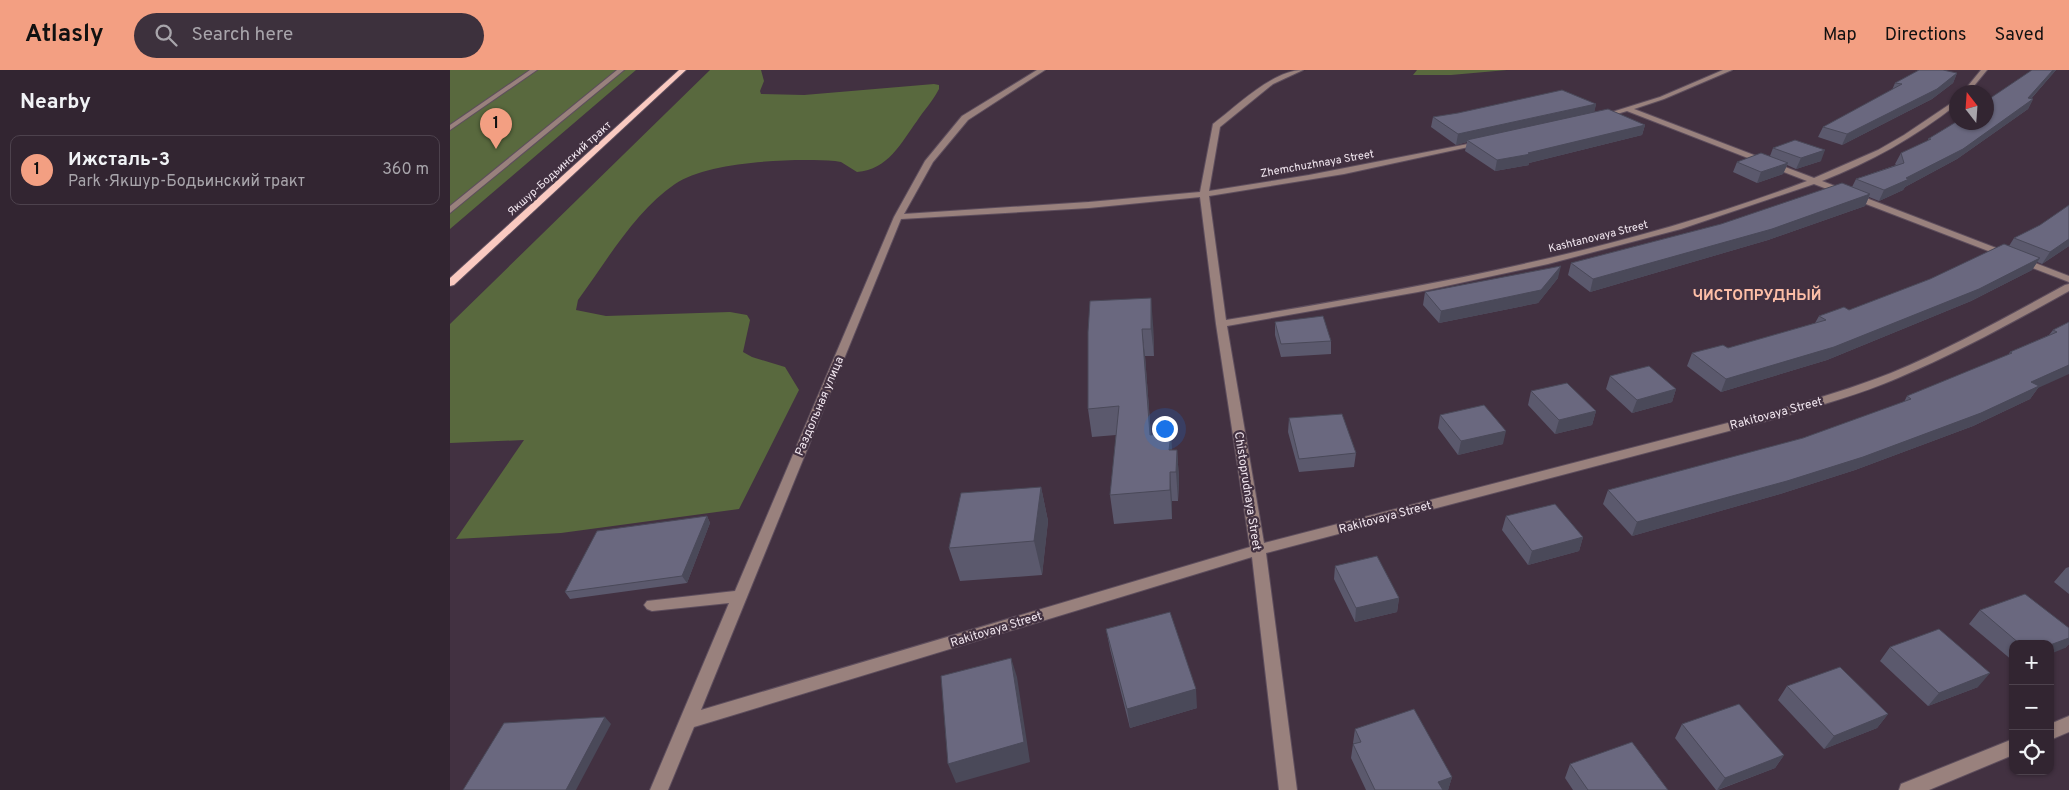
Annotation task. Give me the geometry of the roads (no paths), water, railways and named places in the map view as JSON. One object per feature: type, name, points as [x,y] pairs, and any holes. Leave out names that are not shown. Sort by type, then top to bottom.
[{"type":"main road","name":"Якшур-Бодьинский тракт","points":[[450,283],[682,70]]},
{"type":"street","points":[[450,128],[534,70]]},
{"type":"street","points":[[450,210],[621,70]]},
{"type":"street","name":"Раздольная улица","points":[[659,790],[898,217],[929,162],[965,118],[1042,70]]},
{"type":"street","name":"Chistoprudnaya Street","points":[[1288,790],[1258,550],[1221,324],[1204,194],[1216,126],[1272,83],[1300,70]]},
{"type":"street","points":[[1591,120],[1662,98],[1729,70]]},
{"type":"street","points":[[1972,85],[1984,70]]},
{"type":"street","name":"Kashtanovaya Street","points":[[1221,324],[1480,276],[1590,251],[1698,221],[1815,182],[1903,139],[1933,121],[1949,108]]},
{"type":"street","points":[[1628,109],[2069,279]]},
{"type":"street","name":"Zhemchuzhnaya Street","points":[[898,217],[1056,208],[1204,194],[1283,181],[1497,140]]},
{"type":"street","name":"Rakitovaya Street","points":[[689,721],[1258,550],[1843,395],[1948,352],[2069,287]]},
{"type":"street","points":[[652,605],[740,596]]},
{"type":"street","points":[[2054,730],[2069,724]]},
{"type":"street","points":[[1908,790],[2009,749]]},
{"type":"place","name":"Ижсталь-3","points":[[496,149]]},
{"type":"district","name":"ЧИСТОПРУДНЫЙ","points":[[1757,295]]}]
